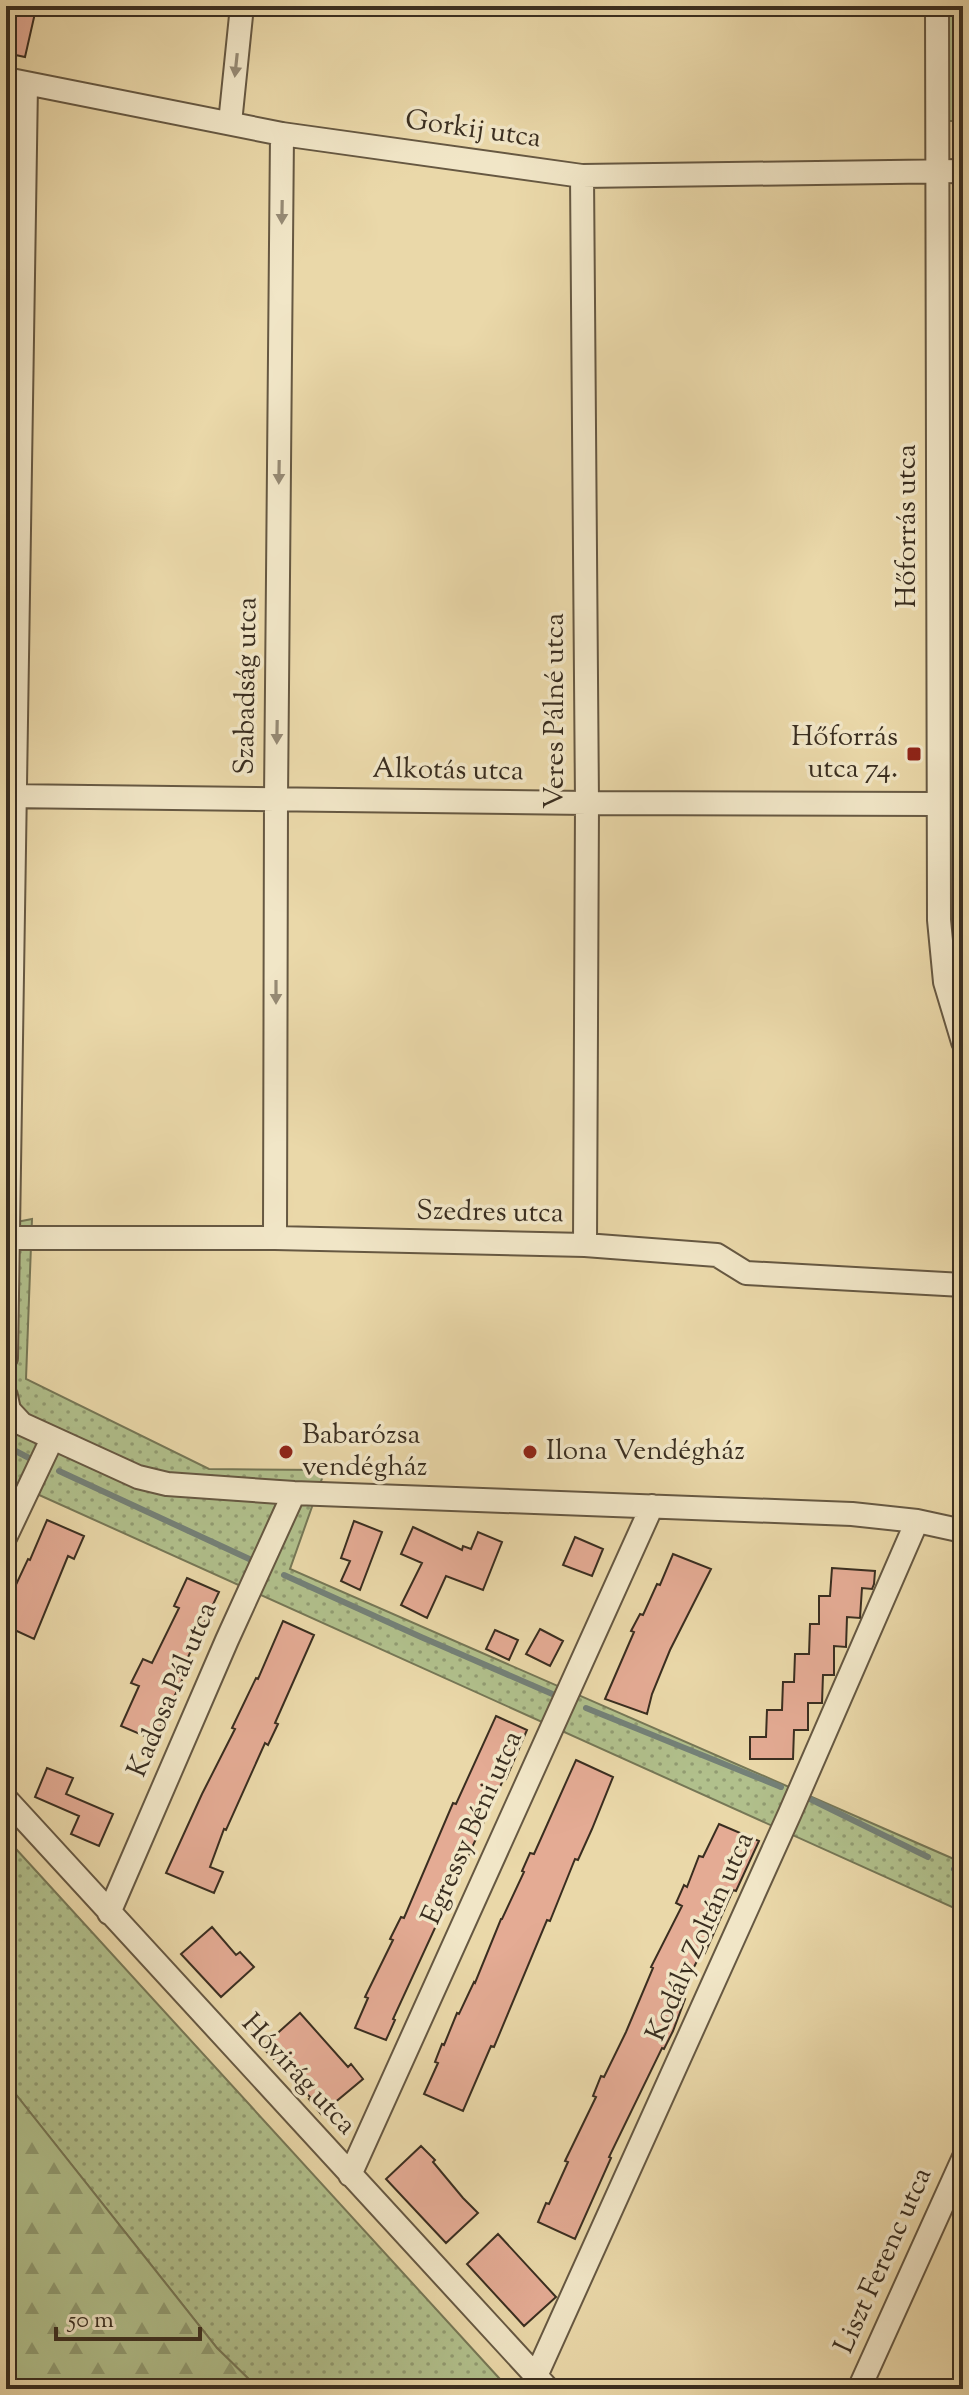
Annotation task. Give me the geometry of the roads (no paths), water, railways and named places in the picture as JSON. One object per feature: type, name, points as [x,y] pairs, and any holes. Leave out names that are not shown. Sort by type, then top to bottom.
[{"type":"street","points":[[230,123],[242,6]]},
{"type":"street","name":"Hőforrás utca","points":[[937,6],[939,920],[954,983],[951,1009],[963,1042]]},
{"type":"street","points":[[6,1358],[10,1238],[16,82]]},
{"type":"street","name":"Gorkij utca","points":[[16,82],[282,134],[582,176],[963,171]]},
{"type":"street","name":"Szabadság utca","points":[[275,1238],[282,134]]},
{"type":"street","name":"Veres Pálné utca","points":[[582,176],[587,803],[585,1245]]},
{"type":"street","name":"Alkotás utca","points":[[11,796],[937,804]]},
{"type":"street","name":"Szedres utca","points":[[10,1238],[275,1238],[585,1245],[717,1255],[746,1273],[963,1285]]},
{"type":"street","points":[[6,1396],[14,1420],[151,1481],[294,1493],[852,1514],[917,1521],[963,1531]]},
{"type":"street","points":[[6,1536],[52,1439]]},
{"type":"street","name":"Kadosa Pál utca","points":[[109,1913],[294,1493]]},
{"type":"street","name":"Egressy Béni utca","points":[[350,2175],[652,1506]]},
{"type":"street","name":"Kodály Zoltán utca","points":[[542,2382],[917,1521]]},
{"type":"street","name":"Hóvirág utca","points":[[6,1799],[542,2382]]},
{"type":"street","name":"Liszt Ferenc utca","points":[[859,2389],[963,2159]]},
{"type":"waterway","points":[[6,1446],[31,1459]]},
{"type":"waterway","points":[[59,1471],[258,1563]]},
{"type":"waterway","points":[[284,1575],[557,1696]]},
{"type":"waterway","points":[[586,1708],[781,1787]]},
{"type":"waterway","points":[[810,1799],[928,1857]]},
{"type":"waterway","points":[[954,1869],[963,1873]]},
{"type":"place","name":"Hőforrás utca 74.","points":[[914,754]]},
{"type":"place","name":"Babarózsa vendégház","points":[[286,1452]]},
{"type":"place","name":"Ilona Vendégház","points":[[530,1452]]}]
